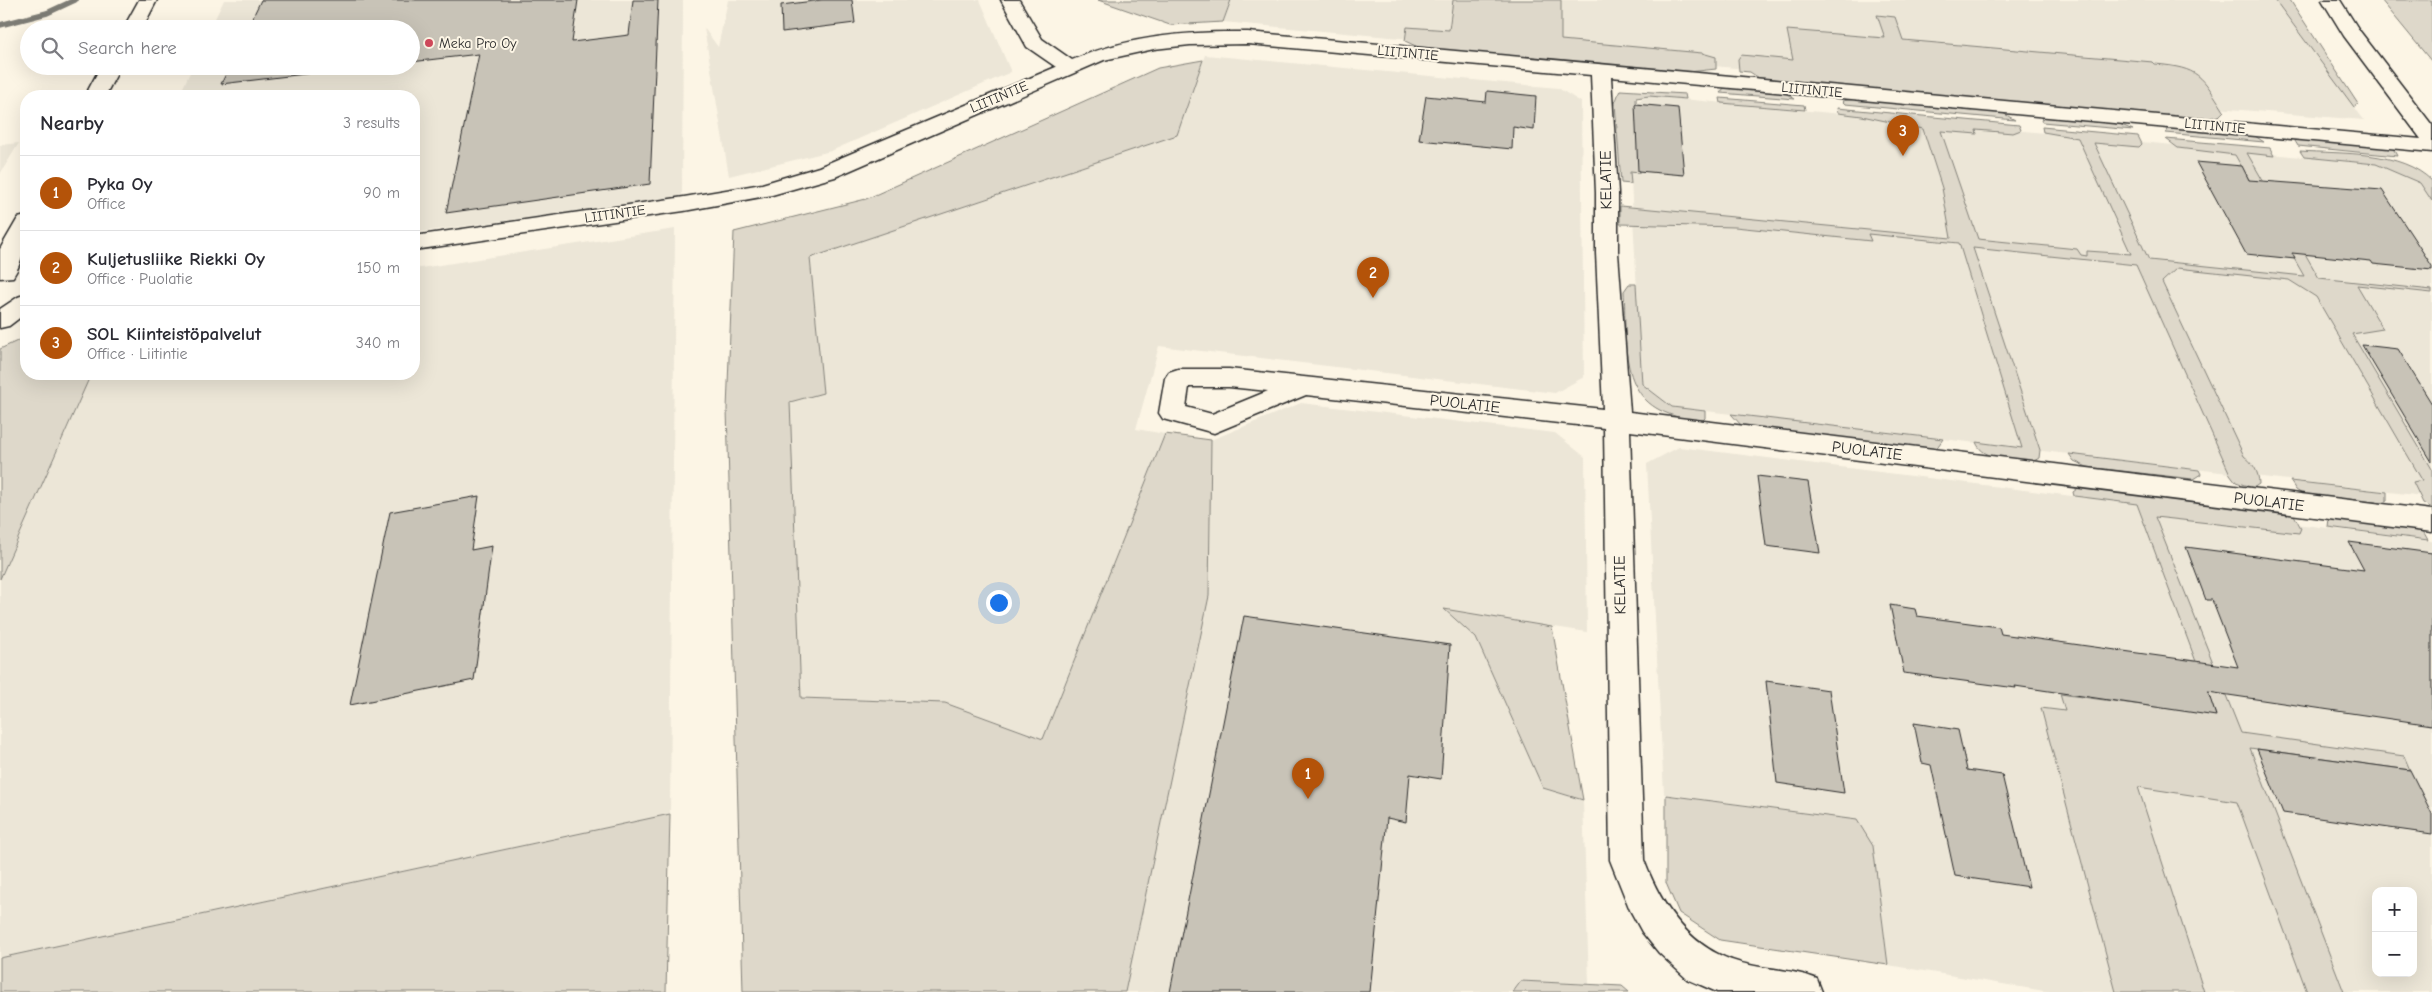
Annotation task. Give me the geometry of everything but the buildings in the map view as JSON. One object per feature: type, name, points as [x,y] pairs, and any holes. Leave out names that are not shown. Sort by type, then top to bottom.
[{"type":"street","points":[[137,20],[148,0]]},
{"type":"street","points":[[1010,0],[1034,43],[1069,67]]},
{"type":"street","points":[[2331,0],[2351,32],[2432,139]]},
{"type":"street","name":"LIITINTIE","points":[[420,242],[684,204],[789,184],[826,172],[1097,56],[1140,44],[1217,36],[2432,146]]},
{"type":"street","name":"KELATIE","points":[[1601,70],[1608,194],[1606,253],[1617,420],[1627,860],[1640,895],[1653,920],[1671,940],[1700,966],[1724,976],[1804,992]]},
{"type":"street","points":[[98,90],[106,75]]},
{"type":"street","points":[[11,273],[11,250],[20,234]]},
{"type":"street","points":[[0,320],[20,306]]},
{"type":"street","name":"PUOLATIE","points":[[1301,387],[1617,420],[2432,521]]},
{"type":"shaded area","points":[[224,0],[683,0],[682,197],[420,232],[420,90],[182,90],[189,75],[420,75],[420,20],[214,20]]},
{"type":"shaded area","points":[[728,0],[980,0],[1011,72],[831,151],[729,176],[704,28],[718,47]]},
{"type":"shaded area","points":[[1098,0],[1231,0],[1223,22],[1170,25]]},
{"type":"shaded area","points":[[1231,0],[2275,0],[2364,120],[1837,77],[1223,22]]},
{"type":"shaded area","points":[[1453,0],[1561,0],[1561,40],[1702,53],[1716,57],[1716,69],[1689,72],[1420,48],[1405,41],[1407,27],[1449,30]]},
{"type":"shaded area","points":[[2275,0],[2290,0],[2358,104],[2354,107]]},
{"type":"shaded area","points":[[2381,0],[2432,0],[2432,62]]},
{"type":"shaded area","points":[[1877,15],[1895,17],[1903,40],[2153,62],[2155,64],[2182,68],[2191,71],[2204,81],[2224,111],[2219,116],[2203,119],[1759,78],[1750,72],[1739,71],[1738,59],[1741,55],[1793,60],[1787,30],[1885,38]]},
{"type":"shaded area","points":[[1205,55],[1558,88],[1581,102],[1584,377],[1555,393],[1159,346],[1136,429],[1165,434],[1043,739],[945,703],[801,698],[790,402],[823,393],[810,258],[1177,135]],"holes":[[[1487,91],[1536,97],[1535,129],[1513,127],[1511,149],[1420,140],[1486,102]]]},
{"type":"shaded area","points":[[1203,60],[1177,135],[810,258],[823,393],[790,402],[801,698],[945,703],[1043,739],[1165,434],[1211,440],[1209,596],[1125,992],[743,992],[727,409],[734,232],[866,199],[1158,68]]},
{"type":"shaded area","points":[[1724,88],[1785,93],[1795,99],[1720,93]]},
{"type":"shaded area","points":[[1620,90],[1685,94],[1686,99],[1649,96],[1636,98],[1639,173],[1630,172],[1631,184],[1621,183],[1615,103]]},
{"type":"shaded area","points":[[1649,96],[2376,164],[2420,183],[2432,201],[2432,497],[1672,407],[1642,384],[1627,106]]},
{"type":"shaded area","points":[[1720,98],[1804,105],[1805,110],[1721,103]]},
{"type":"shaded area","points":[[1856,99],[2001,112],[2015,120],[1845,104],[1842,101]]},
{"type":"shaded area","points":[[1837,108],[2019,125],[2021,130],[2013,133],[1976,130],[1977,134],[1941,131],[1978,239],[2077,249],[2081,255],[2087,256],[2087,251],[2131,254],[2078,138],[2043,132],[2042,127],[2138,136],[2142,144],[2139,147],[2094,143],[2149,260],[2304,276],[2235,155],[2178,148],[2166,139],[2270,148],[2274,156],[2247,153],[2319,278],[2432,290],[2432,293],[2357,285],[2383,329],[2352,334],[2432,469],[2432,508],[2423,503],[2413,482],[2422,480],[2316,297],[2289,280],[2177,268],[2162,282],[2244,456],[2257,472],[2259,484],[2253,488],[2236,482],[2230,474],[2136,265],[1973,248],[2040,450],[2039,458],[2034,461],[1993,456],[1986,453],[1976,442],[2022,448],[1959,243],[1868,234],[1871,241],[1735,227],[1620,224],[1620,206],[1951,238],[1942,188],[1923,129],[1838,113]]},
{"type":"shaded area","points":[[2044,117],[2117,123],[2133,130],[2042,122],[2041,120]]},
{"type":"shaded area","points":[[2169,128],[2255,136],[2264,142],[2166,133]]},
{"type":"shaded area","points":[[2297,139],[2393,148],[2397,156],[2298,146],[2295,141]]},
{"type":"shaded area","points":[[19,143],[0,174],[0,145]]},
{"type":"shaded area","points":[[2300,151],[2370,156],[2404,164],[2419,171],[2432,181],[2432,201],[2420,183],[2376,164],[2304,157]]},
{"type":"shaded area","points":[[675,229],[670,814],[0,958],[0,579],[88,380],[420,380],[420,268]]},
{"type":"shaded area","points":[[1629,284],[1636,284],[1642,384],[1672,407],[1705,411],[1705,418],[1703,420],[1690,420],[1669,414],[1652,405],[1640,394],[1628,363],[1626,345],[1624,291]]},
{"type":"shaded area","points":[[20,340],[20,380],[88,380],[0,579],[0,349]]},
{"type":"shaded area","points":[[1301,403],[1555,433],[1585,457],[1587,632],[1445,610],[1476,638],[1543,788],[1583,800],[1589,984],[1521,981],[1513,992],[1125,992],[1209,596],[1211,440]]},
{"type":"shaded area","points":[[1731,414],[1943,439],[1936,449],[1742,426]]},
{"type":"shaded area","points":[[1679,447],[2432,541],[2432,992],[2050,992],[1888,965],[1873,846],[1857,820],[1664,794],[1647,464]]},
{"type":"shaded area","points":[[2069,454],[2199,470],[2201,474],[2193,479],[2087,467],[2074,461]]},
{"type":"shaded area","points":[[2290,481],[2387,492],[2387,501],[2383,503],[2302,494],[2296,490]]},
{"type":"shaded area","points":[[2081,486],[2289,511],[2294,515],[2301,528],[2299,533],[2155,517],[2241,733],[2404,756],[2410,770],[2250,748],[2344,992],[2307,992],[2237,802],[2138,787],[2204,992],[2116,992],[2041,708],[2065,711],[2060,694],[2216,715],[2137,504],[2074,496],[2073,492]]},
{"type":"shaded area","points":[[2329,518],[2417,528],[2423,531],[2428,540],[2328,527]]},
{"type":"shaded area","points":[[1444,609],[1552,627],[1583,800],[1543,788],[1476,638]]},
{"type":"shaded area","points":[[1666,795],[1857,820],[1873,846],[1888,965],[1720,940],[1679,913],[1666,883]]},
{"type":"shaded area","points":[[670,814],[666,992],[0,992],[0,958]]},
{"type":"shaded area","points":[[1521,981],[1622,986],[1629,992],[1513,992]]},
{"type":"waterway","points":[[0,25],[47,13],[75,0]]},
{"type":"place","name":"Meka Pro Oy","points":[[429,43]]},
{"type":"place","name":"SOL Kiinteistöpalvelut","points":[[1903,156]]},
{"type":"place","name":"Kuljetusliike Riekki Oy","points":[[1373,298]]},
{"type":"place","name":"Pyka Oy","points":[[1308,799]]}]
